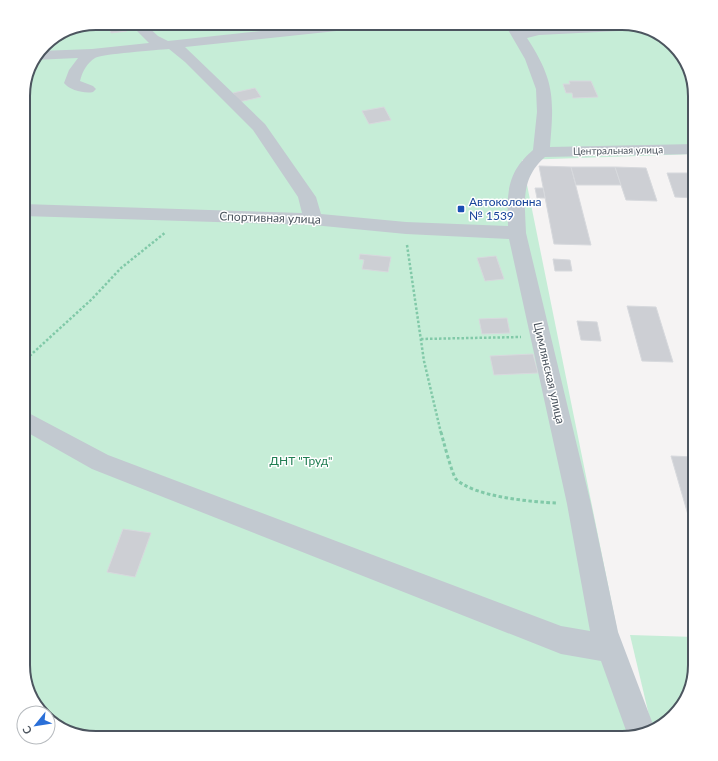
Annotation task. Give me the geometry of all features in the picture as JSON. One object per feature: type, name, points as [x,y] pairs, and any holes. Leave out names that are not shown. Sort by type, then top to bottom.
[{"type":"street","points":[[143,30],[153,39],[169,45],[190,59],[258,127],[308,197],[314,219]]},
{"type":"street","points":[[44,56],[92,53],[309,30]]},
{"type":"street","points":[[516,30],[530,55],[542,82],[545,100],[541,152]]},
{"type":"street","points":[[527,30],[559,30]]},
{"type":"street","points":[[88,89],[72,83],[73,74],[81,62],[92,53]]},
{"type":"street","name":"Центральная улица","points":[[541,152],[688,149]]},
{"type":"street","name":"Цимлянская улица","points":[[541,152],[527,164],[516,190],[517,233],[579,504],[604,632],[639,729]]},
{"type":"street","name":"Спортивная улица","points":[[30,210],[314,219],[406,228],[517,233]]},
{"type":"street","points":[[30,423],[100,462],[561,640],[611,649]]},
{"type":"path","points":[[406,228],[407,247],[424,361],[441,433],[455,478],[472,489],[529,502],[579,504]]},
{"type":"path","points":[[30,356],[92,299],[121,268],[168,230]]},
{"type":"path","points":[[421,339],[541,336]]},
{"type":"green space","name":"ДНТ \"Труд\"","points":[[96,30],[627,30],[639,32],[651,37],[672,52],[683,71],[687,83],[688,96],[688,154],[522,160],[637,729],[622,731],[96,731],[75,728],[56,717],[56,705],[43,705],[33,686],[30,665],[30,91],[32,79],[37,67],[52,46],[75,33]]},
{"type":"green space","points":[[630,635],[688,637],[688,665],[685,686],[674,705],[666,715],[651,724]]},
{"type":"building","points":[[110,30],[127,30],[127,31],[111,33]]},
{"type":"building","points":[[569,81],[591,81],[598,97],[573,98],[572,93],[566,93],[563,84],[570,84]]},
{"type":"building","points":[[255,88],[261,97],[239,102],[233,93]]},
{"type":"building","points":[[384,107],[391,120],[369,124],[362,111]]},
{"type":"building","points":[[539,166],[571,167],[591,245],[554,244]]},
{"type":"building","points":[[571,167],[615,167],[621,185],[576,185]]},
{"type":"building","points":[[615,167],[646,168],[657,201],[626,200]]},
{"type":"building","points":[[667,173],[688,173],[688,198],[675,197]]},
{"type":"building","points":[[535,188],[543,188],[545,198],[537,198]]},
{"type":"building","points":[[360,254],[391,257],[388,272],[362,269],[364,260],[359,259]]},
{"type":"building","points":[[496,256],[504,279],[485,281],[477,258]]},
{"type":"building","points":[[553,259],[570,260],[572,271],[555,271]]},
{"type":"building","points":[[627,306],[656,307],[673,362],[642,361]]},
{"type":"building","points":[[507,318],[510,333],[482,334],[479,319]]},
{"type":"building","points":[[577,321],[597,322],[601,341],[581,340]]},
{"type":"building","points":[[533,354],[538,373],[494,375],[490,356]]},
{"type":"building","points":[[671,456],[688,457],[688,515]]},
{"type":"building","points":[[123,529],[151,533],[135,577],[107,572]]},
{"type":"place","name":"Автоколонна № 1539","points":[[461,209]]}]
